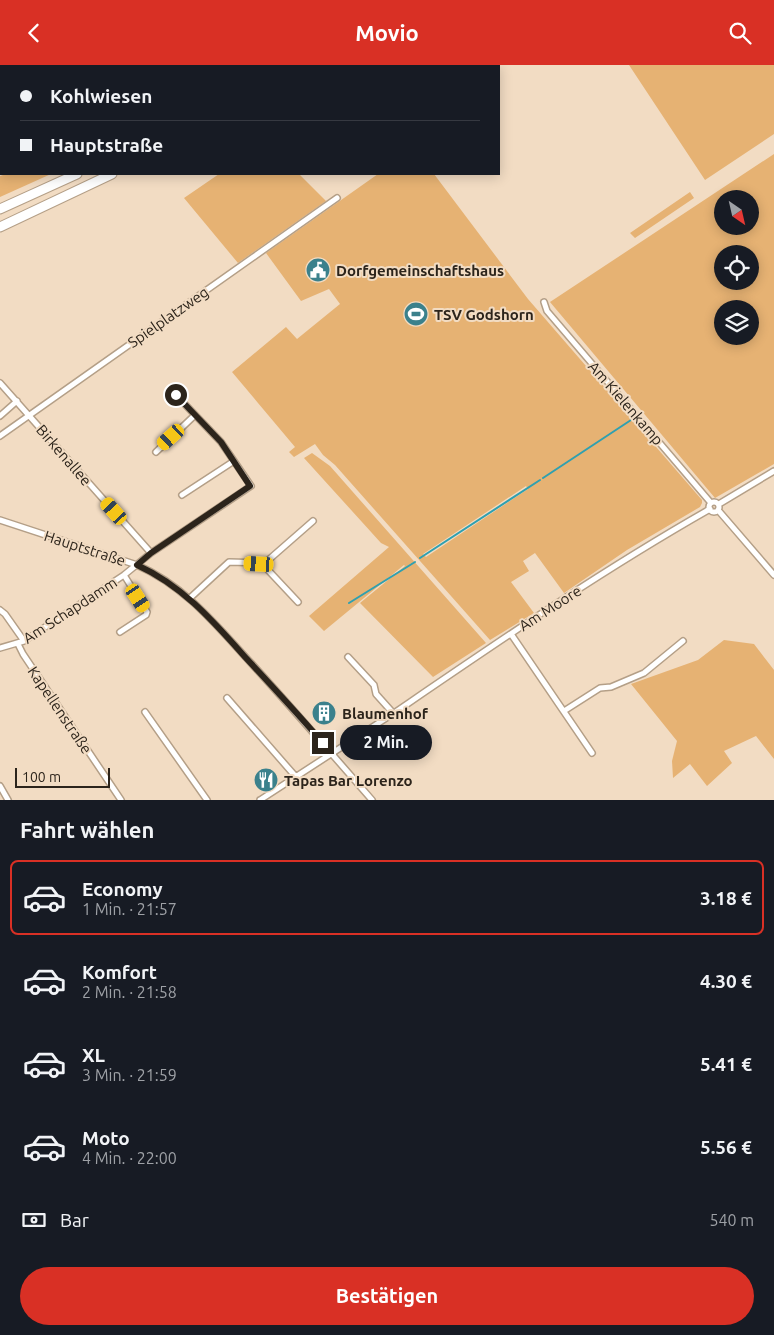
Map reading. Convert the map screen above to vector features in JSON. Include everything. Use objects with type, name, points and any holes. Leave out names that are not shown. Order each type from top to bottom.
[{"type":"highway","points":[[0,209],[75,175]]},
{"type":"highway","points":[[0,227],[110,175]]},
{"type":"street","name":"Spielplatzweg","points":[[0,436],[337,198]]},
{"type":"street","name":"Am Kielenkamp","points":[[544,301],[547,311],[711,505]]},
{"type":"street","name":"Birkenallee","points":[[0,383],[151,553]]},
{"type":"street","points":[[176,395],[221,442],[234,461],[182,495]]},
{"type":"street","points":[[0,416],[17,401]]},
{"type":"street","points":[[156,452],[195,415]]},
{"type":"street","name":"Am Schapdamm","points":[[0,648],[21,642],[124,575],[151,553],[250,486],[234,461]]},
{"type":"street","points":[[774,471],[718,507],[714,511],[711,505],[714,502],[718,507],[774,575]]},
{"type":"street","name":"Am Moore","points":[[260,800],[511,634],[711,505]]},
{"type":"street","name":"Hauptstraße","points":[[0,520],[137,565],[164,579],[190,598],[212,619],[372,800]]},
{"type":"street","points":[[190,598],[229,562],[265,563],[313,521]]},
{"type":"street","points":[[265,563],[268,569],[298,602]]},
{"type":"street","points":[[120,632],[147,613],[124,575]]},
{"type":"street","name":"Kapellenstraße","points":[[0,609],[6,614],[21,642],[23,654],[121,800]]},
{"type":"street","points":[[511,634],[592,753]]},
{"type":"street","points":[[564,711],[600,688],[612,687],[644,673],[683,641]]},
{"type":"street","points":[[348,657],[374,685],[376,694],[393,713]]},
{"type":"street","points":[[227,698],[296,777]]},
{"type":"street","points":[[145,712],[207,800]]},
{"type":"street","points":[[0,786],[8,800]]},
{"type":"shaded area","points":[[629,65],[774,65],[774,134],[705,180]]},
{"type":"shaded area","points":[[774,154],[774,464],[715,498],[550,302],[714,194],[714,235],[759,235],[759,190],[720,190]]},
{"type":"shaded area","points":[[3,175],[49,175],[0,197],[0,176]]},
{"type":"shaded area","points":[[218,175],[300,175],[326,201],[238,263],[184,198]]},
{"type":"shaded area","points":[[377,175],[435,175],[528,299],[702,500],[700,507],[627,550],[564,593],[535,553],[523,561],[529,571],[511,582],[534,613],[490,640],[315,444],[294,457],[289,452],[295,447],[232,372],[286,327],[297,339],[340,304],[329,289],[301,301],[266,253]],"holes":[[[526,486],[528,489],[426,557],[423,554]]]},
{"type":"shaded area","points":[[690,192],[694,198],[635,238],[630,233]]},
{"type":"shaded area","points":[[312,453],[330,466],[486,643],[433,677],[360,603],[404,565],[324,631],[309,616],[389,547],[381,543],[304,458]]},
{"type":"shaded area","points":[[724,640],[754,644],[774,670],[774,759],[756,736],[724,751],[732,763],[707,786],[690,764],[673,778],[672,761],[677,741],[631,684],[698,660]]},
{"type":"waterway","points":[[543,478],[631,420]]},
{"type":"waterway","points":[[420,558],[540,480]]},
{"type":"waterway","points":[[349,603],[415,562]]},
{"type":"place","name":"Dorfgemeinschaftshaus","points":[[318,270]]},
{"type":"place","name":"TSV Godshorn","points":[[416,314]]},
{"type":"place","name":"Blaumenhof","points":[[324,713]]},
{"type":"place","name":"Tapas Bar Lorenzo","points":[[266,780]]},
{"type":"route","points":[[176,395],[221,442],[250,486],[151,553],[137,565],[176,587],[212,619],[323,743]]}]
